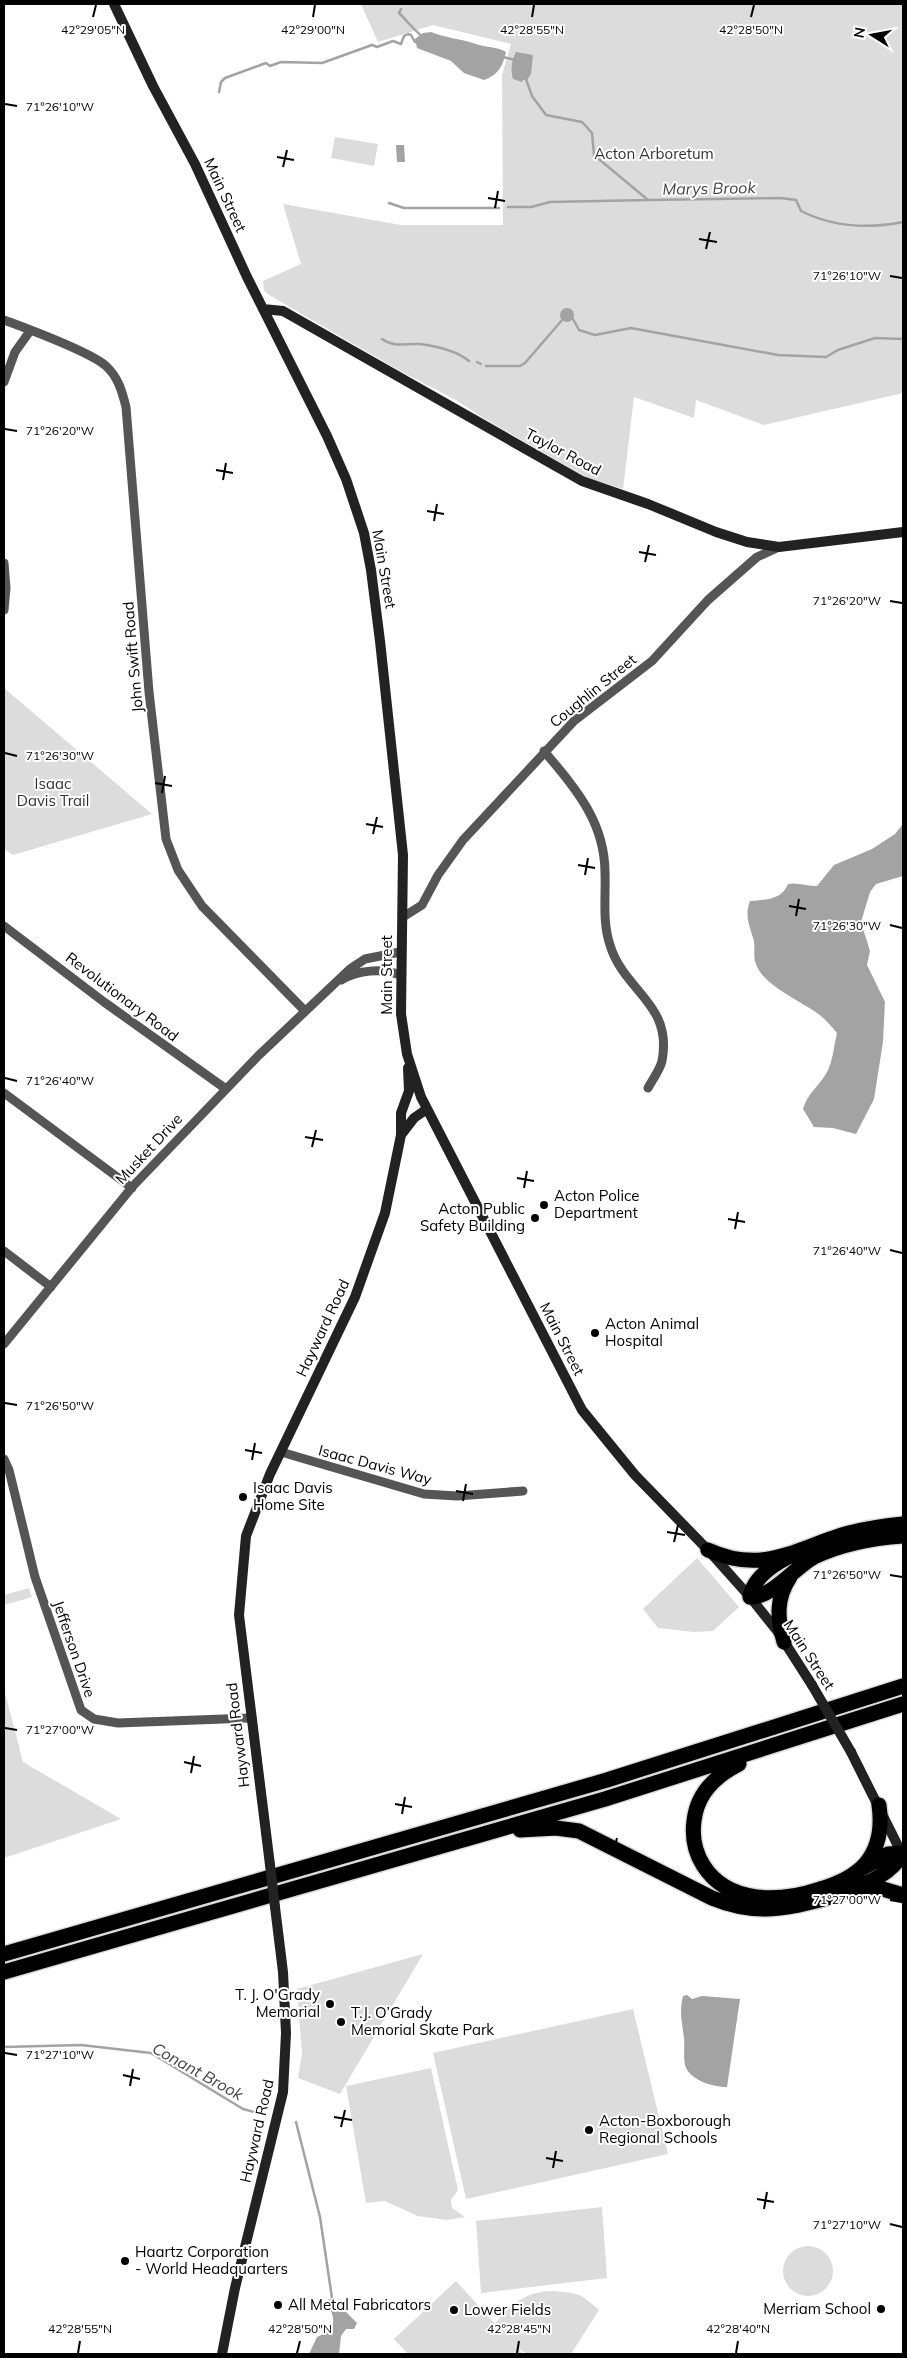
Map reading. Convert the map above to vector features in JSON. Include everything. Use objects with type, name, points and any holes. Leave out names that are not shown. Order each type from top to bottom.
[{"type":"highway","points":[[708,1550],[726,1557],[752,1562],[776,1557],[861,1530],[903,1524]]},
{"type":"highway","points":[[750,1597],[765,1594],[816,1556],[873,1539],[903,1536]]},
{"type":"highway","points":[[750,1597],[756,1583],[770,1570],[790,1556],[809,1547]]},
{"type":"highway","points":[[784,1642],[779,1621],[779,1602],[786,1584],[797,1569]]},
{"type":"highway","points":[[4,1954],[607,1780],[903,1686]]},
{"type":"highway","points":[[4,1972],[486,1833],[778,1745],[903,1704]]},
{"type":"highway","points":[[778,1745],[718,1776],[704,1792],[696,1808],[693,1828],[696,1850],[712,1876],[728,1889],[764,1898],[808,1892],[834,1884],[888,1854],[903,1854]]},
{"type":"highway","points":[[856,1872],[868,1860],[876,1844],[880,1826],[879,1805]]},
{"type":"highway","points":[[486,1833],[550,1828],[579,1831],[700,1892],[741,1906],[766,1909],[793,1907],[845,1891],[885,1873],[897,1863],[903,1854]]},
{"type":"highway","points":[[845,1891],[871,1887],[903,1896]]},
{"type":"street","name":"Main Street","points":[[114,4],[327,436],[346,478],[364,533],[371,570],[403,854],[403,916],[400,952],[401,1014],[408,1054],[421,1097],[582,1410],[635,1475],[708,1550],[750,1597],[784,1642],[812,1685],[850,1752],[903,1854]]},
{"type":"street","name":"Taylor Road","points":[[263,309],[283,311],[582,482],[648,504],[716,532],[747,542],[778,547],[903,532]]},
{"type":"street","name":"John Swift Road","points":[[4,320],[85,354],[105,365],[121,388],[126,407],[157,774],[166,839],[173,860],[202,906],[305,1011]]},
{"type":"street","points":[[4,382],[15,352],[30,331]]},
{"type":"street","name":"Coughlin Street","points":[[403,916],[422,905],[440,872],[463,840],[574,720],[652,662],[708,600],[757,557],[778,547]]},
{"type":"street","points":[[4,562],[6,588],[4,610]]},
{"type":"street","points":[[544,751],[584,800],[604,847],[604,912],[610,946],[627,978],[652,1006],[663,1029],[662,1062],[648,1088]]},
{"type":"street","name":"Revolutionary Road","points":[[4,926],[104,1002],[226,1089]]},
{"type":"street","name":"Musket Drive","points":[[4,1344],[132,1188],[226,1089],[350,969],[365,959],[400,952]]},
{"type":"street","name":"Musket Drive","points":[[330,987],[348,976],[370,971],[387,971],[400,975]]},
{"type":"street","name":"Hayward Road","points":[[222,2354],[235,2288],[283,2092],[286,2032],[283,1972],[250,1718],[239,1615],[242,1561],[246,1536],[256,1506],[355,1297],[385,1213],[401,1135],[401,1113],[409,1091],[408,1054]]},
{"type":"street","points":[[4,1093],[132,1188]]},
{"type":"street","points":[[405,1106],[415,1096],[421,1097]]},
{"type":"street","name":"Hayward Road","points":[[401,1135],[414,1118],[427,1109]]},
{"type":"street","points":[[4,1251],[21,1262],[50,1287]]},
{"type":"street","name":"Isaac Davis Way","points":[[281,1452],[424,1494],[457,1496],[523,1491]]},
{"type":"street","name":"Jefferson Drive","points":[[4,1459],[9,1470],[35,1577],[81,1710],[94,1719],[118,1723],[250,1718]]},
{"type":"green space","name":"Acton Arboretum","points":[[361,4],[903,4],[903,393],[764,425],[696,400],[694,418],[634,397],[623,489],[588,478],[485,419],[456,400],[400,371],[269,295],[264,291],[263,281],[301,264],[283,204],[401,225],[503,225],[502,75],[511,44],[433,25],[378,42]]},
{"type":"green space","points":[[335,137],[378,144],[374,166],[331,158]]},
{"type":"green space","name":"Isaac Davis Trail","points":[[4,688],[152,814],[13,855],[4,849]]},
{"type":"green space","points":[[697,1558],[739,1607],[713,1631],[694,1632],[658,1628],[643,1609]]},
{"type":"green space","points":[[29,1588],[32,1597],[4,1605],[4,1595]]},
{"type":"green space","points":[[4,1689],[23,1762],[121,1819],[4,1858]]},
{"type":"green space","name":"T.J. O’Grady Memorial Skate Park","points":[[423,1954],[340,2094],[298,2078],[302,2054],[297,1989]]},
{"type":"green space","points":[[633,2009],[668,2154],[466,2199],[433,2053]]},
{"type":"green space","points":[[431,2068],[458,2190],[451,2200],[452,2208],[465,2217],[447,2220],[418,2216],[385,2201],[366,2203],[346,2086]]},
{"type":"green space","points":[[602,2207],[607,2278],[481,2293],[476,2221]]},
{"type":"green space","points":[[803,2246],[813,2246],[826,2253],[833,2266],[833,2276],[826,2289],[813,2296],[803,2296],[794,2292],[787,2285],[783,2276],[783,2266],[787,2257],[794,2250]]},
{"type":"green space","points":[[456,2281],[495,2324],[514,2304],[535,2293],[554,2291],[571,2293],[586,2299],[599,2310],[571,2354],[527,2354],[518,2348],[523,2354],[408,2354],[394,2339]]},
{"type":"shaded area","points":[[431,32],[502,50],[506,52],[503,62],[496,73],[484,80],[464,73],[451,61],[417,48],[415,39],[423,33]]},
{"type":"shaded area","points":[[516,52],[533,55],[531,74],[527,80],[522,82],[513,79],[512,75],[513,58]]},
{"type":"shaded area","points":[[396,145],[404,145],[405,162],[397,162]]},
{"type":"shaded area","points":[[564,308],[570,308],[574,315],[570,322],[564,322],[560,318],[560,312]]},
{"type":"shaded area","points":[[903,824],[903,876],[876,884],[870,892],[861,922],[870,951],[867,965],[885,1002],[883,1042],[874,1099],[856,1134],[833,1128],[814,1127],[803,1109],[808,1098],[829,1068],[837,1033],[821,1016],[775,986],[760,972],[755,959],[754,941],[749,926],[748,907],[750,901],[777,896],[782,893],[788,884],[817,886],[834,865],[872,849],[895,834]]},
{"type":"shaded area","points":[[687,1995],[692,1999],[702,1996],[740,1999],[727,2087],[702,2082],[687,2070],[684,2058],[681,2012],[683,1996]]},
{"type":"shaded area","points":[[332,2298],[357,2323],[354,2329],[346,2329],[341,2336],[339,2354],[309,2354],[317,2337],[332,2326],[332,2313],[326,2301]]},
{"type":"waterway","points":[[401,9],[399,13],[423,37]]},
{"type":"waterway","name":"Marys Brook","points":[[219,92],[221,82],[225,78],[266,63],[270,66],[281,62],[322,63],[372,45],[377,47],[393,41],[401,44],[404,36],[408,34],[417,42]]},
{"type":"waterway","name":"Marys Brook","points":[[503,57],[515,60]]},
{"type":"waterway","name":"Marys Brook","points":[[526,79],[532,96],[546,115],[582,122],[592,133],[594,155],[648,200],[781,198],[796,200],[801,211],[838,223],[864,226],[903,222]]},
{"type":"waterway","points":[[508,207],[531,207],[550,202],[648,200]]},
{"type":"waterway","points":[[389,203],[404,208],[499,208]]},
{"type":"waterway","points":[[570,318],[573,319],[579,330],[595,335],[631,328],[778,355],[826,357],[838,350],[875,338],[903,339]]},
{"type":"waterway","points":[[486,366],[520,366],[525,363],[563,319]]},
{"type":"waterway","points":[[382,339],[396,344],[420,344],[439,348],[458,354],[469,361]]},
{"type":"waterway","points":[[477,362],[481,364]]},
{"type":"waterway","name":"Conant Brook","points":[[4,2047],[81,2045],[151,2053],[243,2109],[262,2114]]},
{"type":"waterway","name":"Conant Brook","points":[[296,2122],[320,2217],[332,2298]]},
{"type":"place","name":"Acton Police Department","points":[[544,1205]]},
{"type":"place","name":"Acton Public Safety Building","points":[[535,1218]]},
{"type":"place","name":"Acton Animal Hospital","points":[[595,1333]]},
{"type":"place","name":"Isaac Davis Home Site","points":[[243,1497]]},
{"type":"place","name":"T. J. O'Grady Memorial","points":[[330,2004]]},
{"type":"place","name":"T.J. O’Grady Memorial Skate Park","points":[[341,2022]]},
{"type":"place","name":"Acton-Boxborough Regional Schools","points":[[589,2130]]},
{"type":"place","name":"Haartz Corporation - World Headquarters","points":[[125,2261]]},
{"type":"place","name":"All Metal Fabricators","points":[[278,2305]]},
{"type":"place","name":"Merriam School","points":[[881,2309]]},
{"type":"place","name":"Lower Fields","points":[[454,2310]]}]
